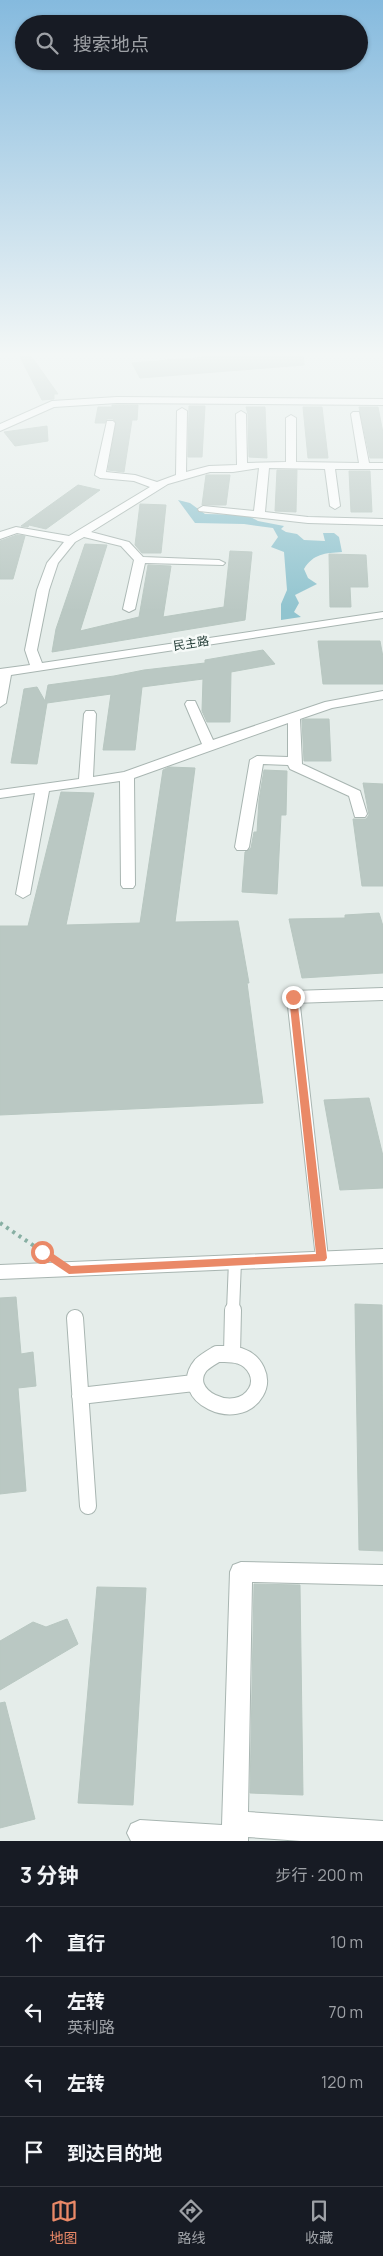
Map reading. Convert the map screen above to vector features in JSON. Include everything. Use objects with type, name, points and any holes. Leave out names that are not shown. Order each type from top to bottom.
[{"type":"street","points":[[107,439],[100,475],[135,478],[158,486]]},
{"type":"street","points":[[181,477],[182,439]]},
{"type":"street","points":[[241,439],[242,466]]},
{"type":"street","points":[[291,439],[291,465]]},
{"type":"street","points":[[360,439],[365,466]]},
{"type":"street","points":[[259,515],[264,465]]},
{"type":"street","points":[[37,667],[31,650],[43,590],[52,563],[71,540],[164,482],[210,469],[233,469],[242,466],[383,466]]},
{"type":"street","points":[[330,466],[335,506]]},
{"type":"street","points":[[203,509],[308,520],[383,522]]},
{"type":"street","points":[[0,536],[16,530],[71,540]]},
{"type":"street","points":[[83,533],[125,544],[140,560],[219,562]]},
{"type":"street","points":[[129,609],[140,560]]},
{"type":"street","name":"民主路","points":[[2,673],[383,615]]},
{"type":"street","points":[[0,702],[2,673]]},
{"type":"street","points":[[0,794],[128,776],[209,745],[329,705],[383,695]]},
{"type":"street","points":[[191,704],[209,745]]},
{"type":"street","points":[[86,782],[90,714]]},
{"type":"street","points":[[294,717],[295,766],[355,794],[360,814]]},
{"type":"street","points":[[242,847],[257,760],[295,761]]},
{"type":"street","points":[[128,776],[128,885]]},
{"type":"street","points":[[23,894],[43,788]]},
{"type":"street","points":[[0,1272],[383,1256]]},
{"type":"street","points":[[235,1834],[241,1572],[383,1575]]},
{"type":"street","points":[[140,1833],[383,1834]]},
{"type":"lane","points":[[322,1258],[293,997],[383,994]]},
{"type":"lane","points":[[232,1354],[235,1261]]},
{"type":"lane","points":[[75,1318],[88,1506]]},
{"type":"lane","points":[[217,1354],[232,1354],[245,1358],[255,1366],[260,1377],[259,1388],[252,1398],[240,1405],[226,1407],[212,1404],[200,1395],[194,1383],[196,1371],[204,1360],[217,1354]]},
{"type":"lane","points":[[80,1396],[194,1383]]},
{"type":"path","points":[[0,1223],[69,1270]]},
{"type":"water","points":[[178,500],[190,503],[205,514],[247,515],[258,521],[284,526],[281,529],[297,534],[304,540],[325,541],[323,533],[334,533],[339,537],[342,552],[320,555],[311,560],[304,569],[308,578],[317,584],[295,595],[299,603],[294,612],[301,617],[281,620],[281,604],[287,590],[284,552],[271,547],[278,537],[273,528],[244,524],[195,523]]},
{"type":"building","points":[[9,439],[48,439],[48,441],[15,446]]},
{"type":"building","points":[[113,439],[129,439],[124,472],[108,470]]},
{"type":"building","points":[[188,439],[203,439],[202,457],[188,457]]},
{"type":"building","points":[[249,439],[266,439],[267,458],[249,457]]},
{"type":"building","points":[[306,439],[326,439],[328,458],[308,458]]},
{"type":"building","points":[[366,439],[383,439],[383,458],[370,458]]},
{"type":"building","points":[[277,470],[297,470],[296,512],[275,511]]},
{"type":"building","points":[[349,471],[370,471],[372,512],[351,512]]},
{"type":"building","points":[[206,475],[230,475],[226,505],[202,505]]},
{"type":"building","points":[[78,485],[100,490],[46,529],[29,525],[28,527],[21,526]]},
{"type":"building","points":[[140,504],[166,505],[161,553],[142,553],[135,545]]},
{"type":"building","points":[[17,535],[25,536],[13,579],[0,579],[0,541]]},
{"type":"building","points":[[85,544],[107,545],[80,631],[139,617],[148,565],[171,566],[163,617],[224,607],[230,551],[252,552],[245,620],[52,652],[56,629]]},
{"type":"building","points":[[329,554],[366,555],[368,587],[350,587],[351,607],[330,607]]},
{"type":"building","points":[[318,641],[380,641],[383,657],[383,684],[323,684]]},
{"type":"building","points":[[263,650],[275,664],[231,672],[230,722],[207,722],[202,711],[203,679],[142,687],[135,750],[103,750],[111,694],[47,703],[37,764],[11,763],[24,689],[37,687],[45,701],[48,685],[144,670],[205,663],[205,660]]},
{"type":"building","points":[[329,719],[331,761],[304,761],[302,720]]},
{"type":"building","points":[[169,767],[195,768],[175,922],[238,921],[249,983],[247,983],[263,1103],[0,1115],[0,926],[28,926],[61,792],[94,793],[66,925],[140,923],[163,770]]},
{"type":"building","points":[[264,770],[287,771],[286,815],[281,815],[277,894],[242,892],[245,852],[251,848],[254,832],[257,832],[259,800]]},
{"type":"building","points":[[363,783],[383,784],[383,886],[362,886],[353,819],[366,819],[369,815]]},
{"type":"building","points":[[379,913],[383,926],[383,973],[302,978],[289,919],[345,918],[345,915]]},
{"type":"building","points":[[369,1098],[383,1156],[383,1188],[340,1190],[324,1100]]},
{"type":"building","points":[[16,1297],[21,1354],[33,1352],[36,1386],[18,1388],[26,1491],[0,1494],[0,1298]]},
{"type":"building","points":[[355,1304],[382,1305],[383,1551],[359,1550]]},
{"type":"building","points":[[254,1584],[300,1585],[303,1795],[250,1793]]},
{"type":"building","points":[[97,1587],[146,1588],[133,1805],[78,1803]]},
{"type":"building","points":[[67,1619],[78,1644],[0,1690],[0,1641],[33,1622],[46,1627]]},
{"type":"building","points":[[5,1702],[35,1819],[0,1828],[0,1703]]},
{"type":"route","points":[[42,1252],[69,1270],[322,1258],[293,997]]}]
